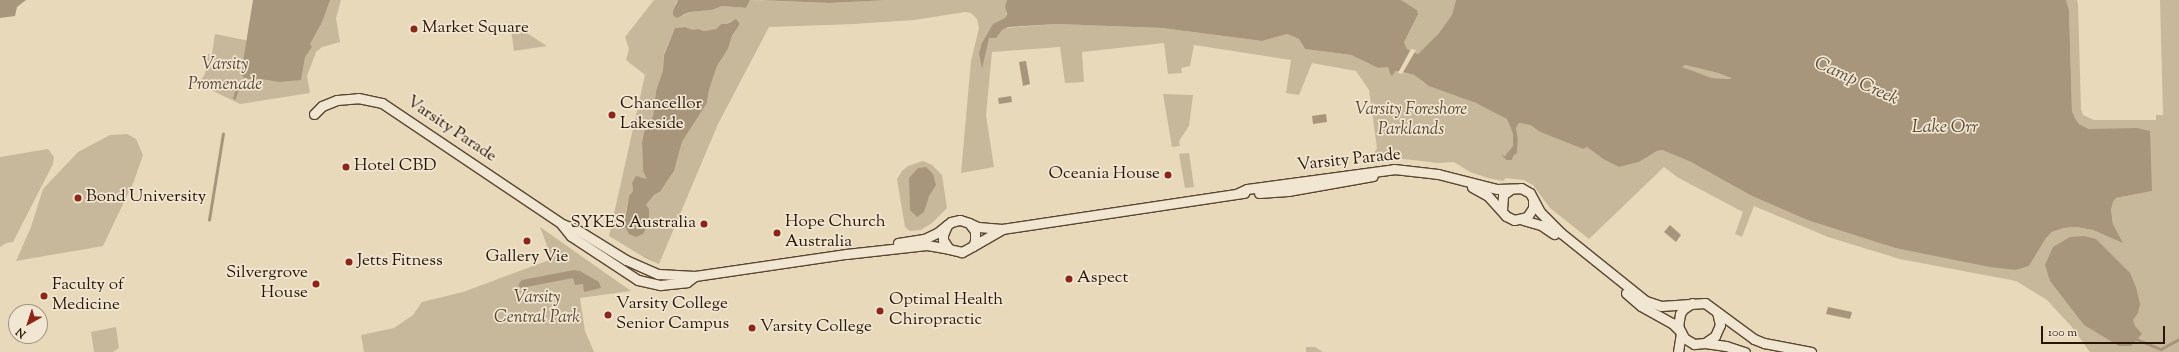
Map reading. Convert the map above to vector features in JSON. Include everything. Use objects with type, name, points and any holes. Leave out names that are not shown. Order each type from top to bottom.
[{"type":"street","name":"Varsity Parade","points":[[314,114],[322,106],[337,100],[358,98],[382,104],[562,224],[576,229],[615,254],[650,272],[695,276],[846,254],[927,246],[949,249]]},
{"type":"street","name":"Varsity Parade","points":[[1238,193],[1247,189],[1394,169],[1438,174],[1491,188],[1521,188],[1526,190],[1543,216],[1561,233],[1646,301],[1661,306],[1705,303],[1754,338],[1764,343],[1812,352]]},
{"type":"street","name":"Varsity Parade","points":[[969,223],[978,227],[1002,229],[1238,193],[1288,191],[1381,175],[1416,175],[1464,184],[1488,196],[1510,219],[1522,220],[1546,227],[1614,282],[1634,301],[1664,317],[1689,341],[1702,344],[1726,346],[1745,352]]},
{"type":"street","points":[[1502,210],[1503,195],[1510,189]]},
{"type":"street","points":[[1522,220],[1531,213],[1533,208],[1532,198]]},
{"type":"street","points":[[955,220],[969,223],[975,231],[975,241],[973,246],[962,252],[949,249],[943,235],[947,225],[955,220]]},
{"type":"street","name":"Varsity Parade","points":[[846,254],[886,244],[924,239],[937,233],[947,225]]},
{"type":"street","name":"Varsity Parade","points":[[973,246],[1002,229]]},
{"type":"street","points":[[1678,352],[1680,332],[1678,320],[1683,309],[1693,303]]},
{"type":"street","points":[[1694,352],[1702,344],[1711,340],[1718,331],[1720,325],[1717,312]]},
{"type":"green space","name":"Varsity Promenade","points":[[326,0],[341,0],[336,18],[340,42],[322,47],[316,52],[307,76],[310,93],[240,104],[205,87],[200,81],[205,74],[208,54],[212,54],[215,34],[250,41]]},
{"type":"green space","points":[[654,0],[678,0],[675,4],[683,16],[689,12],[712,10],[722,6],[746,8],[750,0],[829,3],[890,0],[1007,0],[1005,28],[1057,24],[1162,28],[1262,41],[1287,34],[1299,39],[1305,49],[1351,55],[1378,68],[1388,66],[1391,76],[1395,71],[1414,75],[1423,82],[1486,107],[1507,119],[1513,134],[1513,146],[1509,153],[1505,156],[1502,155],[1506,160],[1517,153],[1518,139],[1516,128],[1519,123],[1530,125],[1540,132],[1583,149],[1587,147],[1603,159],[1619,167],[1639,162],[1657,151],[1662,150],[1691,162],[1750,195],[1807,220],[1895,248],[2016,270],[2029,266],[2046,238],[2052,232],[2064,228],[2076,227],[2093,230],[2122,242],[2113,224],[2111,210],[2113,202],[2116,198],[2152,191],[2099,129],[2089,129],[2079,124],[2075,118],[2072,111],[2069,10],[2066,0],[2077,0],[2078,4],[2081,109],[2083,115],[2094,120],[2156,120],[2156,115],[2163,115],[2160,0],[2179,0],[2179,352],[2090,352],[2071,326],[2047,300],[2016,281],[1900,259],[1828,237],[1754,206],[1742,237],[1735,234],[1743,212],[1677,177],[1664,167],[1589,239],[1550,208],[1533,185],[1524,180],[1506,178],[1503,181],[1488,178],[1470,172],[1454,162],[1438,163],[1385,157],[1380,159],[1372,157],[1377,148],[1369,90],[1356,71],[1312,63],[1299,95],[1286,93],[1291,60],[1194,45],[1190,66],[1181,68],[1182,73],[1168,74],[1164,43],[1082,52],[1084,82],[1065,83],[1060,47],[992,52],[986,115],[994,167],[961,173],[971,61],[979,28],[977,19],[971,13],[965,12],[914,20],[769,27],[718,124],[659,264],[647,259],[609,236],[645,75],[626,60],[629,49],[625,37]],"holes":[[[731,21],[740,24],[732,36],[728,49],[717,66],[709,90],[707,103],[682,142],[674,171],[660,192],[654,195],[646,205],[625,215],[629,196],[633,191],[632,183],[647,179],[648,177],[643,171],[642,143],[644,132],[653,116],[656,91],[663,70],[664,54],[675,28],[685,27],[693,30],[704,31],[716,29],[721,24],[727,24]]]},
{"type":"green space","name":"Varsity Foreshore Parklands","points":[[1401,0],[1456,0],[1453,15],[1439,33],[1418,54],[1407,49],[1404,42],[1417,10]]},
{"type":"green space","points":[[510,22],[547,46],[514,51]]},
{"type":"green space","points":[[1685,65],[1718,73],[1731,78],[1712,78],[1681,67]]},
{"type":"green space","points":[[1163,94],[1193,95],[1189,126],[1179,141],[1180,146],[1172,147]]},
{"type":"green space","points":[[127,134],[136,139],[143,155],[134,181],[103,246],[16,261],[31,227],[43,189],[78,152],[110,135]]},
{"type":"green space","points":[[48,149],[54,157],[53,164],[13,242],[6,243],[0,247],[0,157]]},
{"type":"green space","points":[[1189,153],[1194,187],[1185,188],[1179,154]]},
{"type":"green space","points":[[923,161],[932,165],[942,175],[947,208],[932,223],[921,230],[910,231],[905,227],[897,179],[902,171],[908,166]]},
{"type":"green space","name":"Varsity Central Park","points":[[540,227],[631,291],[580,298],[585,331],[594,352],[364,352],[361,335],[394,328],[413,315],[422,302],[463,292],[552,259]]},
{"type":"green space","points":[[116,327],[119,348],[113,352],[94,352],[91,332]]},
{"type":"green space","points":[[1306,347],[1315,347],[1323,352],[1306,352]]},
{"type":"water","points":[[0,0],[26,0],[17,7],[15,16],[0,18]]},
{"type":"water","points":[[253,0],[330,0],[322,22],[310,44],[312,47],[305,57],[301,80],[280,82],[244,78],[241,74]]},
{"type":"water","points":[[678,0],[750,0],[746,8],[722,6],[712,10],[689,12],[677,18],[673,15],[673,11]]},
{"type":"water","points":[[757,0],[890,0],[829,3]]},
{"type":"water","name":"Lake Orr","points":[[1007,0],[1401,0],[1417,10],[1418,14],[1404,42],[1407,49],[1418,54],[1439,33],[1452,15],[1456,0],[2066,0],[2069,10],[2072,111],[2075,118],[2079,124],[2089,129],[2137,128],[2150,131],[2152,191],[2116,198],[2113,202],[2111,210],[2113,224],[2123,243],[2093,230],[2076,227],[2064,228],[2052,232],[2046,238],[2029,266],[2016,270],[1990,267],[1895,248],[1807,220],[1750,195],[1691,162],[1662,150],[1657,151],[1639,162],[1619,167],[1603,159],[1587,147],[1583,149],[1540,132],[1530,125],[1519,123],[1516,128],[1518,139],[1517,153],[1513,156],[1512,160],[1506,160],[1501,154],[1505,156],[1513,146],[1513,134],[1507,119],[1476,103],[1429,86],[1414,75],[1395,71],[1391,76],[1388,67],[1378,68],[1351,55],[1305,49],[1299,39],[1287,34],[1262,41],[1162,28],[1057,24],[1008,27],[1002,30],[996,38],[989,38],[982,69],[979,53],[982,43],[993,24],[1005,18],[1007,14],[1005,7]],"holes":[[[1685,65],[1718,73],[1731,78],[1712,78],[1682,67]]]},
{"type":"water","points":[[736,19],[740,24],[732,36],[728,49],[717,66],[709,90],[707,103],[682,142],[674,171],[660,192],[654,195],[646,205],[649,209],[649,222],[643,234],[636,237],[629,234],[624,225],[629,196],[633,191],[632,183],[636,176],[647,179],[643,171],[642,143],[644,132],[653,116],[656,91],[663,70],[664,55],[675,28],[685,27],[693,30],[698,29],[704,31],[716,29],[721,24],[727,24]]},
{"type":"water","points":[[1026,61],[1030,84],[1023,86],[1019,62]]},
{"type":"water","points":[[1011,96],[1012,102],[999,104],[998,98]]},
{"type":"water","points":[[1326,114],[1327,122],[1313,124],[1312,116]]},
{"type":"water","points":[[926,167],[933,174],[936,185],[929,196],[924,212],[917,217],[910,210],[909,178],[918,168]]},
{"type":"water","points":[[1670,225],[1681,235],[1676,242],[1664,232]]},
{"type":"water","points":[[2084,236],[2096,239],[2130,273],[2136,287],[2140,304],[2138,313],[2133,320],[2135,326],[2142,334],[2131,346],[2119,346],[2084,325],[2050,281],[2045,265],[2053,247],[2070,237]]},
{"type":"water","points":[[574,270],[580,271],[599,282],[601,288],[584,292],[583,284],[575,285],[573,278],[521,288],[518,285],[522,280]]},
{"type":"water","points":[[1828,307],[1852,312],[1850,319],[1826,314]]},
{"type":"pier","points":[[1411,49],[1416,50],[1402,74],[1398,73]]},
{"type":"waterway","points":[[234,98],[236,92]]},
{"type":"waterway","points":[[209,220],[223,134]]},
{"type":"waterway","name":"Camp Creek","points":[[2136,339],[2161,349],[2179,339]]},
{"type":"place","name":"Market Square","points":[[414,29]]},
{"type":"place","name":"Chancellor Lakeside","points":[[612,115]]},
{"type":"place","name":"Hotel CBD","points":[[346,167]]},
{"type":"place","name":"Oceania House","points":[[1168,175]]},
{"type":"place","name":"Bond University","points":[[78,198]]},
{"type":"place","name":"SYKES Australia","points":[[704,224]]},
{"type":"place","name":"Hope Church Australia","points":[[777,233]]},
{"type":"place","name":"Gallery Vie","points":[[527,241]]},
{"type":"place","name":"Jetts Fitness","points":[[349,262]]},
{"type":"place","name":"Aspect","points":[[1069,279]]},
{"type":"place","name":"Silvergrove House","points":[[316,284]]},
{"type":"place","name":"Faculty of Medicine","points":[[44,296]]},
{"type":"place","name":"Optimal Health Chiropractic","points":[[880,311]]},
{"type":"place","name":"Varsity College Senior Campus","points":[[608,315]]},
{"type":"place","name":"Varsity College","points":[[752,328]]}]
